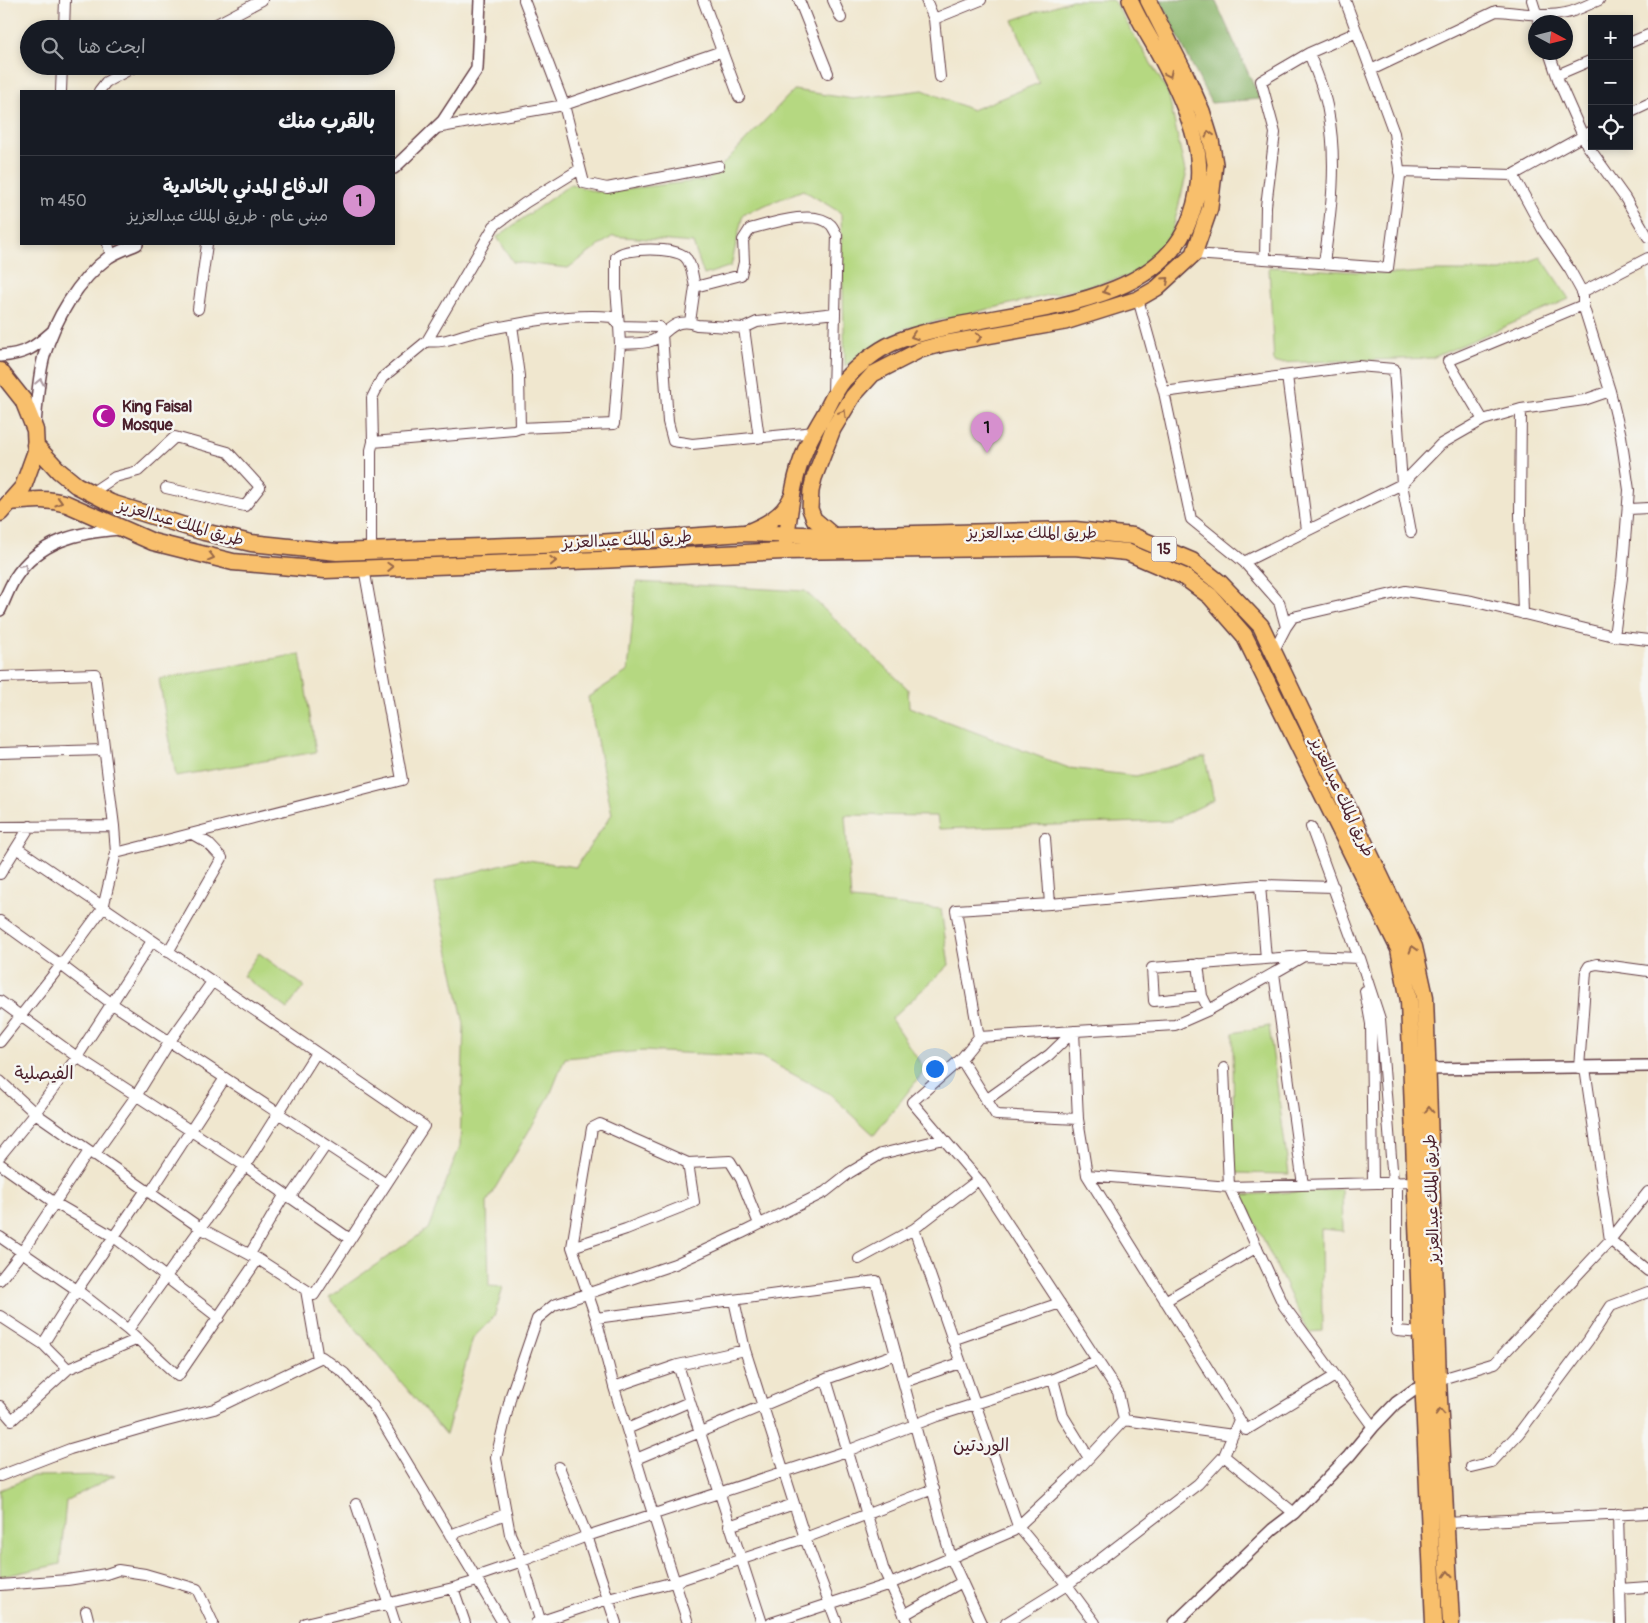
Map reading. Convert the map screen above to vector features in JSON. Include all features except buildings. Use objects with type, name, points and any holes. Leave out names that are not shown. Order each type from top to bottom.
[{"type":"highway","points":[[0,371],[23,400],[35,438],[36,451],[23,487],[5,507]]},
{"type":"highway","name":"طريق الملك عبدالعزيز","points":[[35,438],[59,471],[76,485],[111,503],[156,519],[251,543],[337,552],[597,543],[744,533],[793,543],[1074,546],[1128,552],[1183,576],[1210,596],[1244,636],[1399,949],[1409,1002],[1421,1333],[1430,1383],[1445,1523],[1451,1623]]},
{"type":"highway","name":"طريق الملك عبدالعزيز","points":[[5,507],[39,499],[53,500],[67,504],[153,542],[233,562],[325,570],[599,560],[793,543],[834,536],[1075,530],[1133,536],[1192,561],[1220,583],[1261,626],[1414,947],[1425,997],[1434,1623]]},
{"type":"main road","points":[[793,543],[810,497],[814,478],[833,430],[853,396],[873,374],[920,350],[942,344],[1065,322],[1138,299],[1157,288],[1194,254],[1210,208],[1215,164],[1211,140],[1202,111],[1163,45],[1142,25],[1130,0]]},
{"type":"main road","points":[[793,543],[795,490],[804,451],[844,380],[878,352],[893,344],[927,332],[1078,301],[1125,285],[1160,264],[1170,253],[1188,226],[1198,195],[1199,168],[1195,140],[1148,0]]},
{"type":"main road","points":[[744,533],[768,523],[778,516],[789,503],[795,490]]},
{"type":"main road","points":[[810,497],[810,509],[814,519],[834,536]]},
{"type":"street","points":[[65,20],[66,0]]},
{"type":"street","points":[[224,20],[262,0]]},
{"type":"street","points":[[395,167],[444,121],[477,69],[480,0]]},
{"type":"street","points":[[524,0],[564,105],[584,183],[607,188],[719,166]]},
{"type":"street","points":[[704,0],[738,96]]},
{"type":"street","points":[[799,0],[828,74]]},
{"type":"street","points":[[833,0],[841,18]]},
{"type":"street","points":[[926,0],[934,19],[940,77]]},
{"type":"street","points":[[934,19],[981,0]]},
{"type":"street","points":[[1194,254],[1388,268],[1399,172],[1394,133],[1345,0]]},
{"type":"street","points":[[1532,0],[1537,15]]},
{"type":"street","points":[[1557,15],[1599,0]]},
{"type":"street","points":[[1371,70],[1496,11],[1513,11],[1528,16]]},
{"type":"street","points":[[1266,259],[1266,206],[1275,133],[1261,81],[1310,53],[1357,32]]},
{"type":"street","points":[[1633,41],[1648,34]]},
{"type":"street","points":[[436,128],[564,105],[722,51]]},
{"type":"street","points":[[1310,53],[1328,110],[1333,156],[1332,196],[1324,263]]},
{"type":"street","points":[[1552,60],[1557,75],[1587,133],[1587,145],[1625,198],[1648,237]]},
{"type":"street","points":[[1557,75],[1588,62]]},
{"type":"street","points":[[61,90],[62,75]]},
{"type":"street","points":[[100,90],[106,82],[119,75]]},
{"type":"street","points":[[1633,111],[1648,104]]},
{"type":"street","points":[[1399,172],[1513,175],[1587,133]]},
{"type":"street","points":[[371,550],[372,398],[382,378],[427,341],[494,226],[525,202],[580,169]]},
{"type":"street","points":[[1513,175],[1544,232],[1570,270],[1582,292],[1583,305],[1610,391],[1621,436],[1629,490],[1629,509],[1614,636]]},
{"type":"street","points":[[695,287],[741,275],[744,262],[743,240],[750,229],[786,220],[816,217],[830,223],[837,235],[833,397]]},
{"type":"street","points":[[108,245],[111,256]]},
{"type":"street","points":[[35,438],[37,394],[44,356],[55,329],[68,304],[90,273],[111,256],[135,245]]},
{"type":"street","points":[[198,309],[207,245]]},
{"type":"street","points":[[373,442],[520,428],[614,424],[620,344],[615,270],[616,257],[620,252],[635,250],[674,251],[685,257],[695,287],[690,322]]},
{"type":"street","points":[[1582,292],[1648,258]]},
{"type":"street","points":[[1138,299],[1164,392],[1191,519],[1244,562],[1279,602],[1286,626]]},
{"type":"street","points":[[1483,420],[1448,361],[1583,305]]},
{"type":"street","points":[[620,344],[650,342],[674,324],[690,322],[697,325],[744,328],[757,322],[835,312]]},
{"type":"street","points":[[427,341],[436,343],[473,332],[588,315],[612,317],[619,326]]},
{"type":"street","points":[[512,325],[519,376],[520,428]]},
{"type":"street","points":[[619,326],[659,327],[662,334],[668,422],[673,441],[692,444],[815,432]]},
{"type":"street","points":[[744,328],[760,438]]},
{"type":"street","points":[[0,356],[21,353],[36,346],[55,329]]},
{"type":"street","points":[[1164,392],[1358,366],[1394,368],[1402,484],[1411,532]]},
{"type":"street","points":[[1287,376],[1307,530]]},
{"type":"street","points":[[1244,562],[1402,484],[1441,444],[1483,420],[1521,409],[1584,400],[1610,391]]},
{"type":"street","points":[[1521,409],[1520,515],[1523,614]]},
{"type":"street","points":[[91,493],[115,477],[138,471],[175,437],[228,452],[260,487],[245,506],[166,488]]},
{"type":"street","points":[[1629,509],[1648,508]]},
{"type":"street","points":[[0,610],[15,579],[28,561],[44,548],[59,540],[82,533],[122,529]]},
{"type":"street","points":[[116,853],[402,780],[364,568]]},
{"type":"street","points":[[1274,652],[1286,626],[1294,618],[1405,590],[1472,601],[1542,620],[1614,636],[1648,640]]},
{"type":"street","points":[[0,677],[95,674],[116,853],[103,908],[0,1042]]},
{"type":"street","points":[[0,753],[104,750]]},
{"type":"street","points":[[0,874],[30,826]]},
{"type":"street","points":[[0,827],[114,826]]},
{"type":"street","points":[[1311,827],[1360,958],[1380,1019],[1395,1182],[1397,1331],[1421,1333]]},
{"type":"street","points":[[168,952],[222,858],[208,843],[192,834]]},
{"type":"street","points":[[1045,838],[1050,904]]},
{"type":"street","points":[[0,1081],[36,1113],[148,1192],[202,1228],[254,1256],[314,1295],[424,1126],[17,848]]},
{"type":"street","points":[[1124,1420],[1118,1392],[1060,1302],[978,1180],[912,1102],[961,1060],[979,1037],[956,910],[1050,904],[1260,885],[1334,887]]},
{"type":"street","points":[[1260,885],[1266,959]]},
{"type":"street","points":[[0,921],[110,1003],[386,1184]]},
{"type":"street","points":[[0,1156],[36,1113],[77,1057],[110,1003],[152,942]]},
{"type":"street","points":[[1202,996],[1154,1001],[1152,968],[1304,956],[1360,958]]},
{"type":"street","points":[[979,1037],[1175,1024],[1209,1010],[1304,956]]},
{"type":"street","points":[[1360,958],[1371,1024],[1372,1183]]},
{"type":"street","points":[[1198,964],[1202,996],[1209,1010]]},
{"type":"street","points":[[1648,971],[1597,964],[1589,966],[1586,971],[1582,1068],[1610,1240],[1648,1271]]},
{"type":"street","points":[[1274,973],[1303,1185]]},
{"type":"street","points":[[0,1280],[22,1252],[55,1202],[136,1096],[170,1041],[212,982]]},
{"type":"street","points":[[0,1001],[77,1057],[245,1166],[350,1239]]},
{"type":"street","points":[[986,1100],[1049,1055],[1074,1031]]},
{"type":"street","points":[[1074,1031],[1078,1120],[1088,1175],[1246,1430],[1335,1376]]},
{"type":"street","points":[[128,1330],[245,1166],[316,1053]]},
{"type":"street","points":[[961,1060],[996,1115],[1078,1120]]},
{"type":"street","points":[[1427,1069],[1648,1066]]},
{"type":"street","points":[[1224,1068],[1229,1187],[1284,1306],[1373,1427]]},
{"type":"street","points":[[43,1344],[114,1237],[191,1132],[225,1078]]},
{"type":"street","points":[[688,1623],[614,1387],[596,1318],[572,1246],[592,1128],[600,1124],[688,1162],[730,1161],[740,1179],[759,1224]]},
{"type":"street","points":[[933,1489],[805,1538],[740,1560],[674,1582],[608,1599],[539,1622],[522,1561],[510,1534],[496,1458],[511,1395],[537,1319],[554,1305],[675,1264],[826,1192],[849,1173],[881,1154],[943,1139]]},
{"type":"street","points":[[0,1237],[78,1290],[138,1338],[178,1376],[219,1318],[288,1196],[326,1145]]},
{"type":"street","points":[[572,1246],[626,1229],[694,1202],[688,1162]]},
{"type":"street","points":[[0,1164],[55,1202],[114,1237],[219,1318]]},
{"type":"street","points":[[1088,1175],[1229,1187],[1415,1182]]},
{"type":"street","points":[[859,1259],[914,1228],[978,1180]]},
{"type":"street","points":[[1175,1623],[1273,1529],[1294,1512],[1349,1456],[1396,1403],[1414,1390],[1430,1383],[1496,1363],[1610,1240],[1648,1192]]},
{"type":"street","points":[[914,1228],[1018,1526],[1067,1585],[1095,1623]]},
{"type":"street","points":[[1165,1301],[1257,1247]]},
{"type":"street","points":[[596,1318],[876,1281],[951,1558],[981,1623]]},
{"type":"street","points":[[306,1290],[318,1359]]},
{"type":"street","points":[[1470,1468],[1492,1462],[1519,1434],[1588,1341],[1611,1306],[1648,1292]]},
{"type":"street","points":[[734,1300],[745,1350],[794,1504],[837,1623]]},
{"type":"street","points":[[952,1340],[1060,1302]]},
{"type":"street","points":[[0,1316],[43,1344],[68,1369]]},
{"type":"street","points":[[0,1406],[12,1420],[68,1369],[138,1338]]},
{"type":"street","points":[[614,1387],[678,1365],[745,1350]]},
{"type":"street","points":[[636,1459],[826,1380],[896,1354]]},
{"type":"street","points":[[0,1476],[70,1450],[214,1409],[322,1357],[344,1373],[373,1406],[502,1623]]},
{"type":"street","points":[[305,1623],[328,1620],[453,1588],[587,1536],[847,1451],[974,1403],[1053,1379],[1098,1360]]},
{"type":"street","points":[[904,1382],[960,1363]]},
{"type":"street","points":[[678,1365],[718,1493],[762,1623]]},
{"type":"street","points":[[1053,1379],[1063,1416],[1089,1458]]},
{"type":"street","points":[[826,1380],[883,1568],[906,1619],[962,1582]]},
{"type":"street","points":[[627,1429],[689,1402]]},
{"type":"street","points":[[1124,1420],[1233,1435]]},
{"type":"street","points":[[771,1623],[890,1584],[1013,1531],[1072,1476],[1124,1420]]},
{"type":"street","points":[[1006,1623],[1067,1585],[1198,1484],[1224,1456],[1239,1420]]},
{"type":"street","points":[[1224,1456],[1294,1512]]},
{"type":"street","points":[[559,1467],[587,1536],[616,1623]]},
{"type":"street","points":[[356,1504],[395,1623]]},
{"type":"street","points":[[729,1526],[794,1504]]},
{"type":"street","points":[[1445,1523],[1648,1513]]},
{"type":"street","points":[[450,1535],[506,1514]]},
{"type":"street","points":[[1618,1514],[1621,1623]]},
{"type":"street","points":[[0,1585],[66,1580],[106,1574],[118,1570],[145,1574],[196,1590],[213,1623]]},
{"type":"street","points":[[1620,1589],[1648,1587]]},
{"type":"street","points":[[453,1588],[465,1623]]},
{"type":"street","points":[[86,1611],[89,1623]]},
{"type":"green space","points":[[1072,0],[1113,0],[1168,92],[1186,176],[1169,244],[1131,276],[903,329],[845,366],[841,213],[803,190],[743,214],[731,266],[704,275],[693,243],[613,236],[568,268],[513,262],[497,237],[571,184],[596,192],[708,180],[794,90],[853,99],[923,90],[972,110],[1039,83],[1013,20]]},
{"type":"green space","points":[[1160,0],[1215,0],[1260,99],[1211,103]]},
{"type":"green space","points":[[1541,257],[1569,299],[1432,358],[1274,363],[1269,267],[1396,274],[1434,271],[1502,271]]},
{"type":"green space","points":[[636,582],[805,591],[908,689],[909,707],[1069,768],[1136,776],[1205,757],[1214,800],[1171,821],[939,829],[937,816],[845,815],[851,900],[941,909],[949,965],[891,1019],[925,1070],[874,1135],[830,1094],[761,1057],[643,1051],[565,1058],[550,1095],[487,1202],[489,1286],[503,1287],[494,1317],[473,1338],[446,1435],[329,1297],[428,1229],[460,1146],[464,1024],[434,883],[521,859],[576,867],[612,814],[588,697],[628,671]]},
{"type":"green space","points":[[300,654],[316,752],[176,776],[159,679]]},
{"type":"green space","points":[[259,953],[304,986],[287,1009],[243,976]]},
{"type":"green space","points":[[1269,1026],[1289,1174],[1234,1173],[1233,1033]]},
{"type":"green space","points":[[1342,1189],[1343,1231],[1321,1229],[1322,1331],[1308,1332],[1242,1195]]},
{"type":"green space","points":[[115,1475],[66,1501],[60,1564],[0,1577],[0,1490],[33,1476]]},
{"type":"place","name":"King Faisal Mosque","points":[[104,416]]},
{"type":"place","name":"الدفاع المدني بالخالدية","points":[[987,453]]},
{"type":"district","name":"الفيصلية","points":[[44,1073]]},
{"type":"district","name":"الوردتين","points":[[981,1445]]}]
